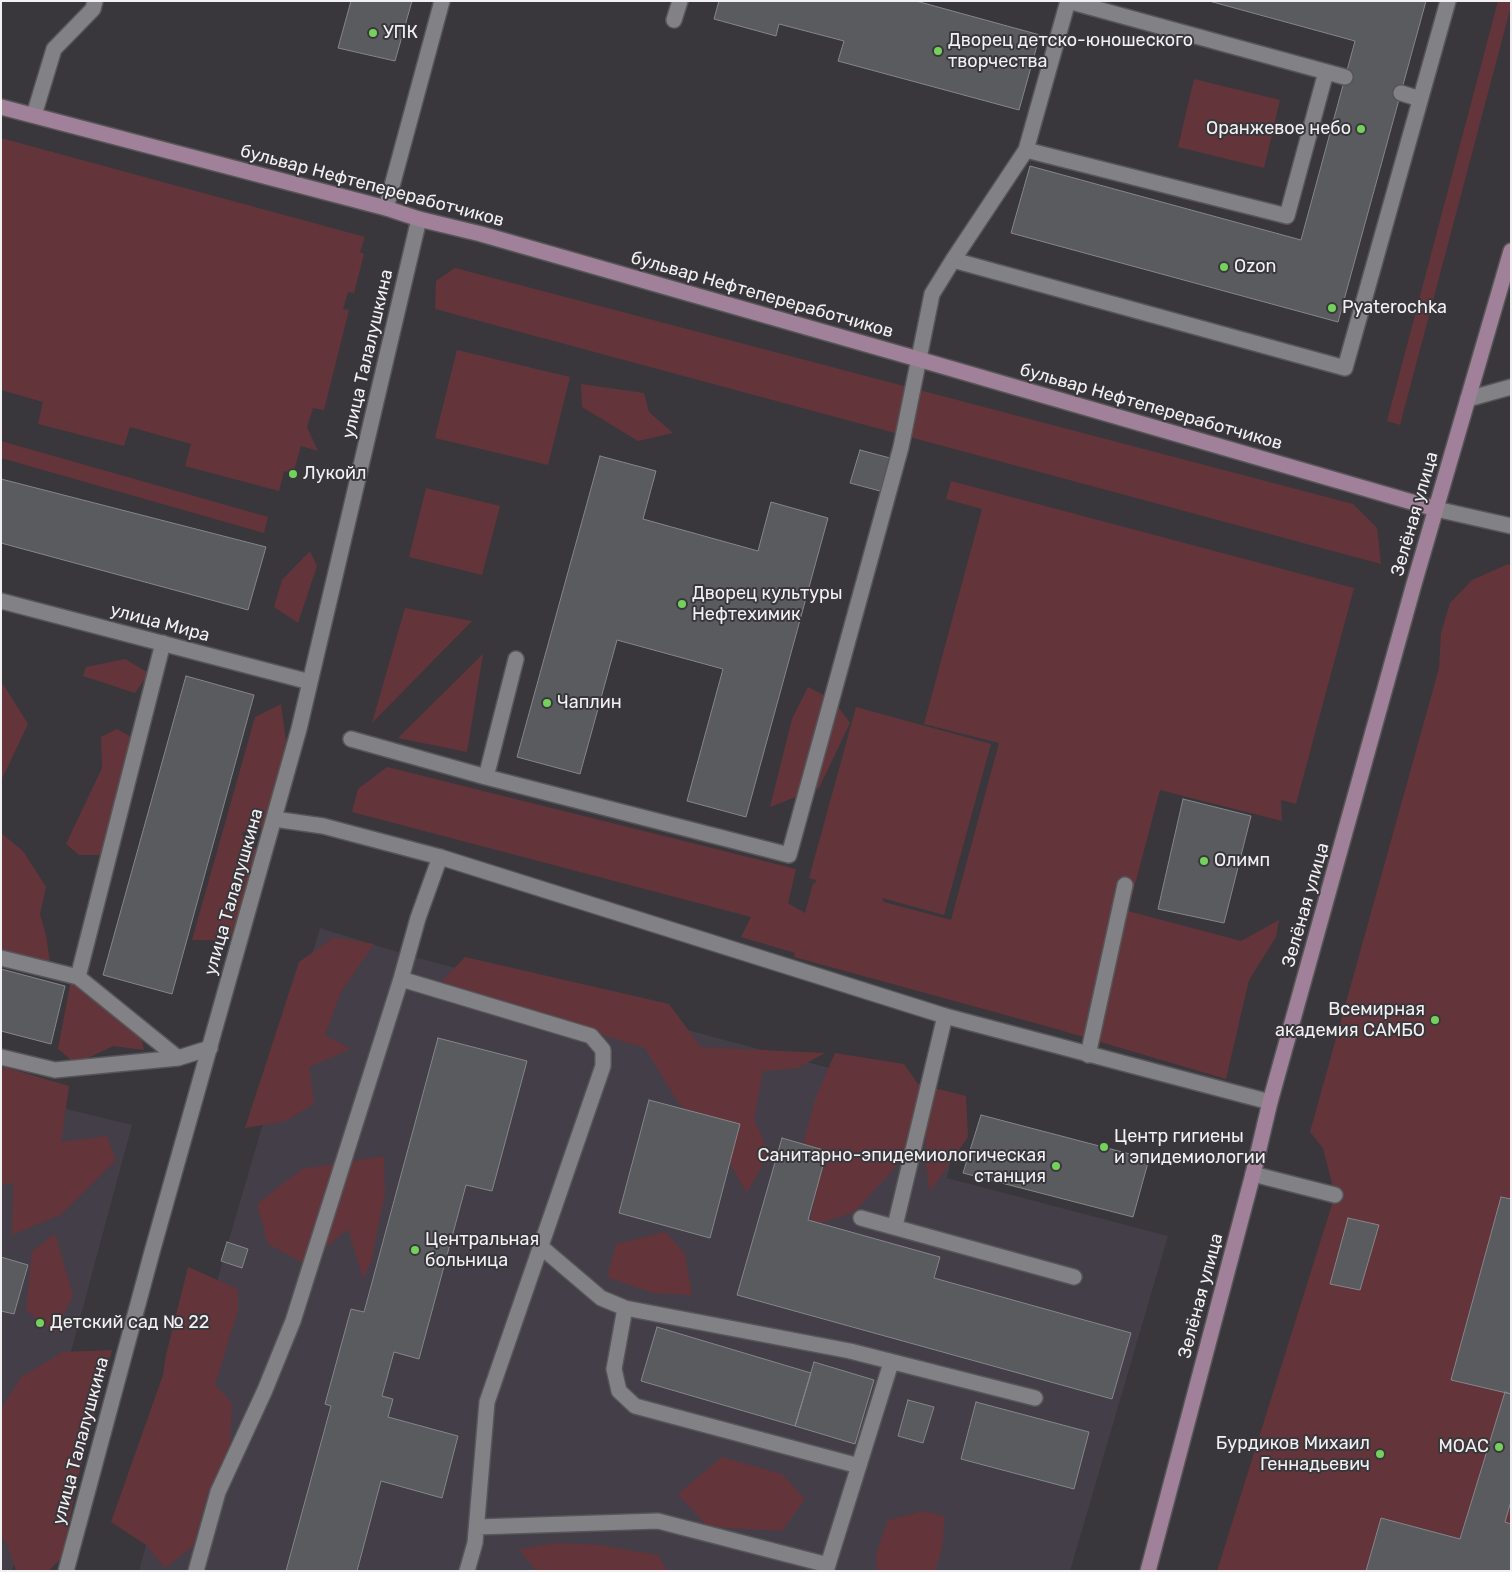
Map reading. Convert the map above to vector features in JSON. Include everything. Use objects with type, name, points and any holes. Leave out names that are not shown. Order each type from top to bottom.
[{"type":"street","points":[[34,115],[54,49],[93,9],[95,1]]},
{"type":"street","points":[[386,208],[442,1]]},
{"type":"street","points":[[674,20],[680,1]]},
{"type":"street","points":[[352,739],[486,777],[789,855],[901,447],[932,294],[1026,150],[1068,1],[1345,77]]},
{"type":"street","points":[[953,260],[1345,368],[1448,1]]},
{"type":"street","points":[[1026,150],[1287,216],[1326,72]]},
{"type":"street","points":[[1400,93],[1420,99]]},
{"type":"street","name":"бульвар Нефтепереработчиков","points":[[1,107],[481,234],[1436,509],[1511,526]]},
{"type":"street","name":"улица Талалушкина","points":[[66,1571],[149,1261],[299,729],[419,218]]},
{"type":"street","name":"Зелёная улица","points":[[1148,1571],[1253,1174],[1270,1102],[1436,509],[1511,251]]},
{"type":"street","points":[[1468,399],[1511,386]]},
{"type":"street","name":"улица Мира","points":[[1,601],[310,682]]},
{"type":"street","points":[[78,977],[163,643]]},
{"type":"street","points":[[486,777],[516,659]]},
{"type":"street","points":[[274,819],[323,826],[440,857],[945,1016],[1270,1102]]},
{"type":"street","points":[[196,1571],[218,1492],[265,1390],[293,1322],[418,918],[440,857]]},
{"type":"street","points":[[1088,1055],[1125,885]]},
{"type":"street","points":[[1,958],[78,977],[178,1058]]},
{"type":"street","points":[[400,979],[591,1036],[602,1050],[603,1066],[487,1402],[475,1543],[467,1571]]},
{"type":"street","points":[[895,1226],[945,1016]]},
{"type":"street","points":[[1,1057],[55,1070],[178,1058],[210,1048]]},
{"type":"street","points":[[1253,1174],[1335,1195]]},
{"type":"street","points":[[861,1218],[1074,1277]]},
{"type":"street","points":[[540,1246],[601,1298],[625,1308],[850,1352],[1035,1398]]},
{"type":"street","points":[[625,1308],[614,1369],[618,1392],[635,1406],[859,1466]]},
{"type":"street","points":[[477,1526],[658,1521],[827,1568],[891,1363]]},
{"type":"shaded area","points":[[1498,1],[1511,1],[1511,6],[1400,425],[1387,421]]},
{"type":"shaded area","points":[[1194,79],[1280,100],[1264,168],[1178,147]]},
{"type":"shaded area","points":[[1,138],[365,237],[360,252],[364,254],[354,293],[348,292],[343,309],[349,310],[324,410],[313,408],[307,427],[318,451],[301,446],[293,474],[284,471],[279,491],[185,466],[191,444],[130,427],[124,446],[38,424],[43,402],[1,390]]},
{"type":"shaded area","points":[[455,268],[1353,504],[1377,528],[1381,564],[435,309],[436,281]]},
{"type":"shaded area","points":[[457,350],[570,377],[548,465],[435,438]]},
{"type":"shaded area","points":[[581,384],[644,393],[649,412],[673,433],[638,441],[582,407]]},
{"type":"shaded area","points":[[1,441],[268,517],[264,533],[1,458]]},
{"type":"shaded area","points":[[951,481],[1354,588],[1296,804],[1281,800],[1282,821],[1160,790],[1128,911],[1241,941],[1279,920],[1276,937],[1249,980],[1226,1079],[1053,1028],[794,957],[795,953],[741,937],[751,917],[352,812],[358,789],[387,767],[796,869],[788,903],[805,913],[813,883],[815,884],[816,880],[809,878],[856,707],[991,744],[944,915],[882,898],[884,902],[951,920],[999,743],[924,724],[982,509],[946,499]]},
{"type":"shaded area","points":[[426,488],[500,506],[482,575],[409,557]]},
{"type":"shaded area","points":[[310,551],[317,566],[298,623],[274,607],[282,580]]},
{"type":"shaded area","name":"Всемирная академия САМБО","points":[[1508,564],[1511,565],[1511,1571],[1217,1571],[1335,1195],[1323,1148],[1310,1132],[1439,668],[1441,633],[1450,603],[1472,580]]},
{"type":"shaded area","points":[[405,608],[472,621],[372,723]]},
{"type":"shaded area","points":[[483,654],[467,752],[398,738]]},
{"type":"shaded area","points":[[125,659],[149,673],[135,693],[83,676],[86,667]]},
{"type":"shaded area","points":[[3,684],[28,724],[1,781],[1,687]]},
{"type":"shaded area","points":[[808,687],[833,700],[850,723],[819,788],[770,807],[792,719]]},
{"type":"shaded area","points":[[281,704],[286,741],[266,826],[241,833],[262,856],[229,940],[192,940],[255,717]]},
{"type":"shaded area","points":[[117,729],[144,744],[114,855],[79,855],[66,844],[102,768],[101,737]]},
{"type":"shaded area","points":[[1,833],[23,851],[46,887],[40,914],[46,935],[52,976],[11,969],[1,958]]},
{"type":"shaded area","points":[[320,928],[407,955],[964,1104],[947,1178],[1168,1236],[1070,1571],[139,1571],[221,1267]]},
{"type":"shaded area","points":[[334,937],[374,944],[341,992],[325,1035],[351,1049],[309,1067],[314,1104],[286,1121],[245,1128],[299,962]]},
{"type":"shaded area","points":[[465,957],[669,1004],[701,1047],[825,1053],[798,1068],[763,1071],[754,1119],[769,1153],[747,1193],[712,1133],[679,1104],[645,1048],[502,1005],[442,981]]},
{"type":"shaded area","points":[[71,980],[141,1036],[144,1050],[113,1046],[76,1064],[58,1049]]},
{"type":"shaded area","points":[[835,1053],[904,1064],[918,1084],[966,1096],[968,1137],[930,1192],[926,1165],[926,1118],[894,1169],[854,1212],[809,1227],[822,1162],[802,1148],[815,1099]]},
{"type":"shaded area","points":[[1,1066],[69,1086],[61,1142],[107,1136],[116,1160],[62,1214],[12,1235],[13,1183],[1,1185]]},
{"type":"shaded area","name":"Детский сад № 22","points":[[1,1093],[132,1125],[12,1571],[1,1571]]},
{"type":"shaded area","points":[[384,1156],[385,1193],[371,1262],[363,1279],[348,1229],[305,1264],[268,1244],[257,1204],[302,1169]]},
{"type":"shaded area","points":[[665,1232],[685,1254],[692,1295],[653,1293],[607,1277],[616,1244]]},
{"type":"shaded area","points":[[55,1234],[73,1295],[55,1334],[26,1310],[32,1251]]},
{"type":"shaded area","points":[[188,1267],[238,1289],[238,1310],[215,1385],[232,1403],[230,1444],[208,1493],[193,1546],[165,1568],[146,1545],[111,1522],[163,1375],[166,1355]]},
{"type":"shaded area","points":[[112,1350],[78,1477],[62,1558],[48,1571],[16,1571],[7,1544],[1,1537],[1,1409],[21,1377],[63,1352]]},
{"type":"shaded area","points":[[722,1457],[782,1474],[805,1499],[782,1531],[708,1527],[678,1494]]},
{"type":"shaded area","points":[[923,1511],[945,1516],[942,1549],[935,1571],[877,1571],[876,1555],[888,1520]]},
{"type":"shaded area","points":[[557,1543],[600,1545],[658,1555],[668,1571],[536,1571],[519,1549]]},
{"type":"building","name":"УПК","points":[[351,1],[412,1],[395,61],[338,48]]},
{"type":"building","name":"Дворец детско-юношеского творчества","points":[[719,1],[916,1],[1040,35],[1019,110],[838,61],[844,41],[779,24],[776,36],[714,19]]},
{"type":"building","name":"Оранжевое небо","points":[[1209,1],[1426,1],[1338,322],[1011,233],[1030,166],[1301,240],[1355,41]]},
{"type":"building","points":[[860,450],[890,458],[880,491],[850,483]]},
{"type":"building","name":"Дворец культуры Нефтехимик","points":[[600,456],[656,471],[643,519],[758,551],[771,502],[828,518],[746,817],[687,801],[723,669],[617,640],[580,774],[517,757]]},
{"type":"building","points":[[1,479],[266,547],[248,610],[1,543]]},
{"type":"building","points":[[186,676],[254,695],[172,994],[103,975]]},
{"type":"building","points":[[1183,799],[1251,816],[1224,923],[1158,909]]},
{"type":"building","points":[[1,969],[65,986],[51,1044],[1,1031]]},
{"type":"building","name":"Центральная больница","points":[[438,1038],[527,1061],[492,1191],[466,1185],[419,1359],[394,1352],[382,1396],[393,1399],[388,1417],[458,1436],[442,1498],[381,1481],[357,1571],[286,1571],[331,1406],[325,1404],[351,1309],[364,1312]]},
{"type":"building","points":[[649,1100],[740,1124],[710,1238],[619,1213]]},
{"type":"building","name":"Санитарно-эпидемиологическая станция","points":[[981,1115],[1149,1159],[1133,1217],[963,1173]]},
{"type":"building","points":[[782,1138],[827,1151],[808,1220],[940,1257],[934,1278],[1131,1333],[1112,1399],[737,1295]]},
{"type":"building","name":"МОАС","points":[[1501,1197],[1511,1199],[1511,1394],[1451,1380]]},
{"type":"building","points":[[1348,1218],[1379,1225],[1360,1290],[1330,1284]]},
{"type":"building","points":[[227,1242],[248,1249],[242,1268],[221,1261]]},
{"type":"building","points":[[1,1257],[28,1265],[14,1314],[1,1311]]},
{"type":"building","points":[[657,1327],[811,1373],[795,1426],[641,1381]]},
{"type":"building","points":[[814,1362],[874,1380],[855,1444],[795,1426]]},
{"type":"building","name":"МОАС","points":[[1505,1392],[1511,1394],[1511,1501],[1505,1522],[1511,1524],[1511,1571],[1366,1571],[1381,1518],[1460,1539]]},
{"type":"building","points":[[908,1400],[934,1407],[923,1443],[898,1436]]},
{"type":"building","points":[[976,1402],[1089,1432],[1074,1489],[961,1459]]},
{"type":"place","name":"УПК","points":[[373,33]]},
{"type":"place","name":"Дворец детско-юношеского творчества","points":[[938,51]]},
{"type":"place","name":"Оранжевое небо","points":[[1361,129]]},
{"type":"place","name":"Ozon","points":[[1224,267]]},
{"type":"place","name":"Pyaterochka","points":[[1332,308]]},
{"type":"place","name":"Лукойл","points":[[293,474]]},
{"type":"place","name":"Дворец культуры Нефтехимик","points":[[682,604]]},
{"type":"place","name":"Чаплин","points":[[547,703]]},
{"type":"place","name":"Олимп","points":[[1204,861]]},
{"type":"place","name":"Всемирная академия САМБО","points":[[1435,1020]]},
{"type":"place","name":"Центр гигиены и эпидемиологии","points":[[1104,1147]]},
{"type":"place","name":"Санитарно-эпидемиологическая станция","points":[[1056,1166]]},
{"type":"place","name":"Центральная больница","points":[[415,1250]]},
{"type":"place","name":"Детский сад № 22","points":[[40,1323]]},
{"type":"place","name":"МОАС","points":[[1499,1447]]},
{"type":"place","name":"Бурдиков Михаил Геннадьевич","points":[[1380,1454]]}]
